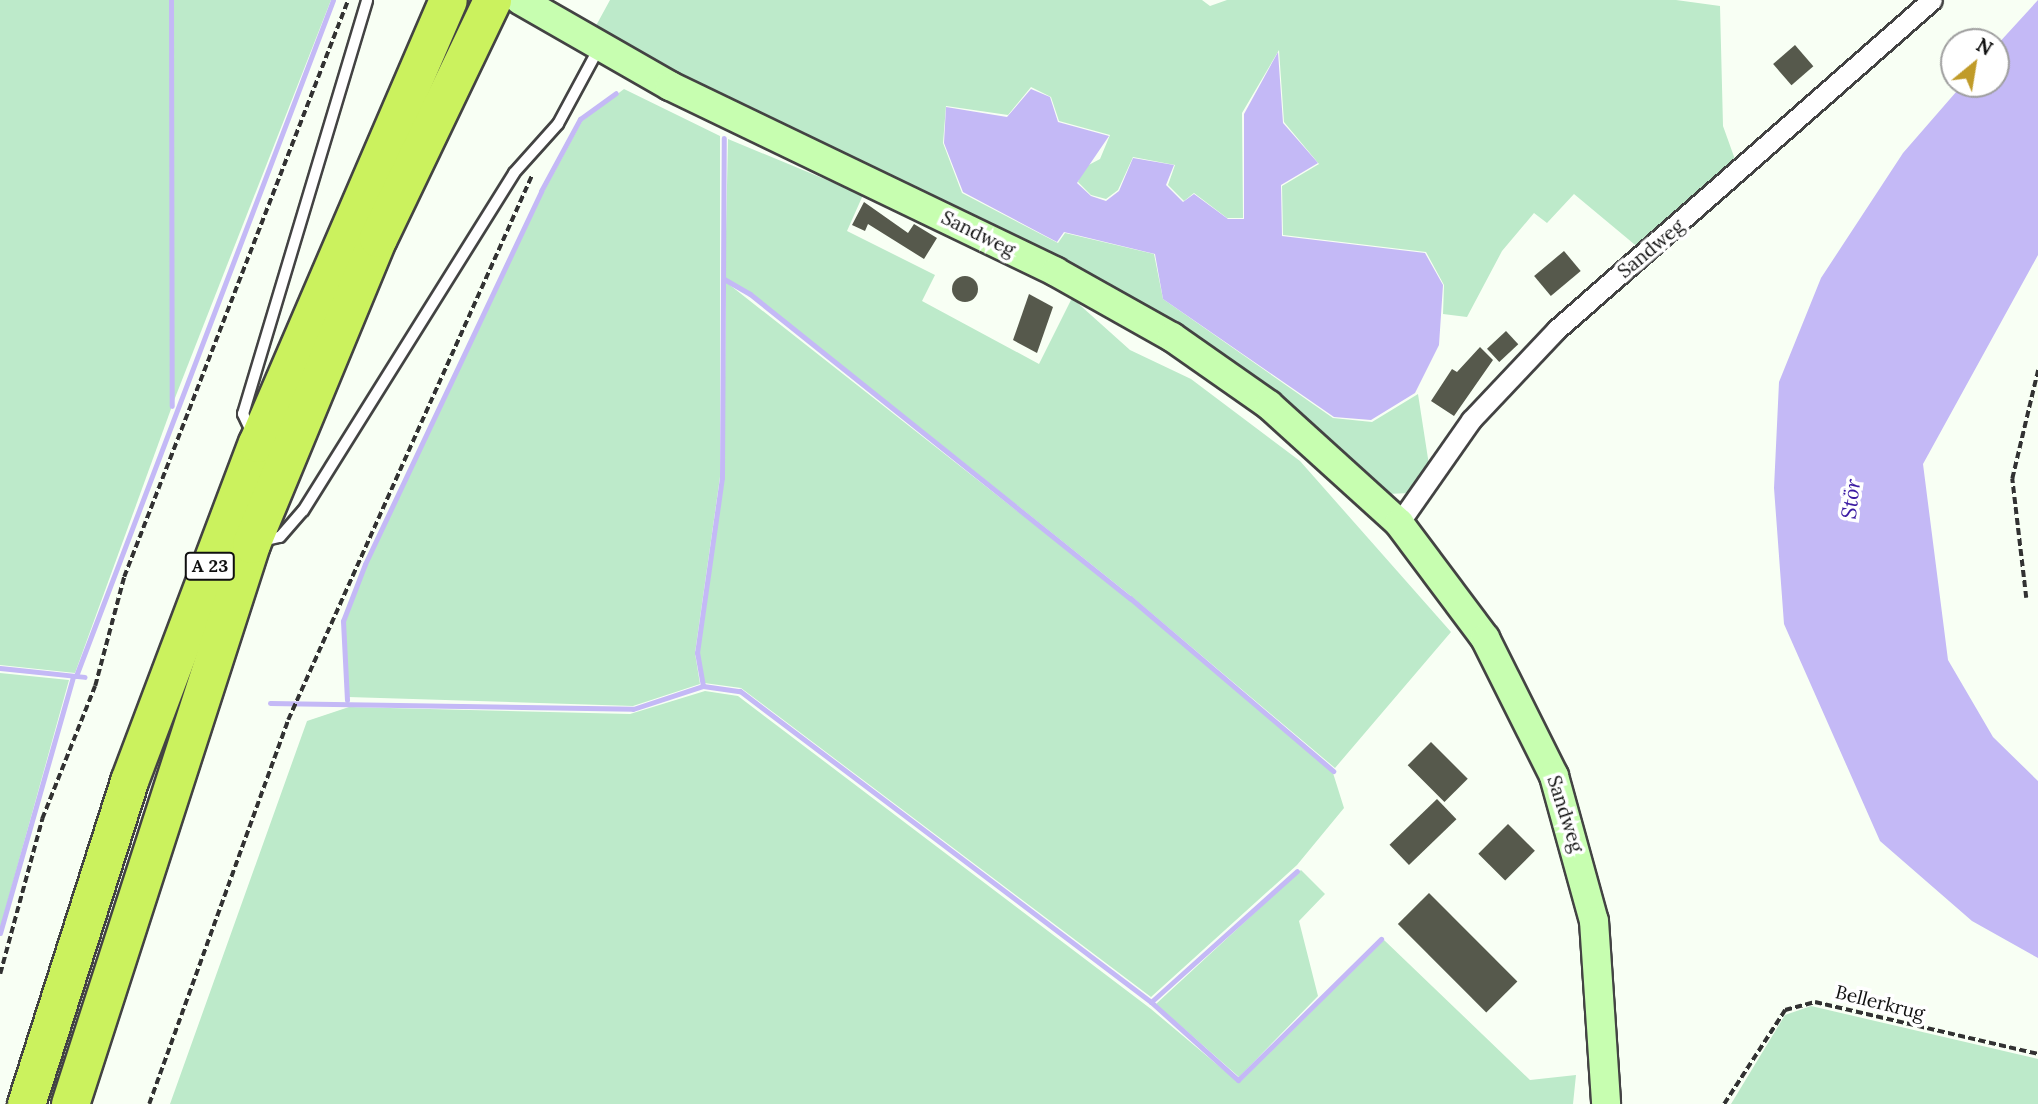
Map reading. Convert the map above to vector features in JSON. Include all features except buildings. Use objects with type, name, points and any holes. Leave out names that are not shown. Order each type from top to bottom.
[{"type":"highway","name":"A 23","points":[[26,1104],[129,781],[257,443],[428,41],[448,0]]},
{"type":"highway","name":"A 23","points":[[70,1104],[251,544],[378,238],[492,0]]},
{"type":"street","name":"Sandweg","points":[[520,0],[599,48],[1056,272],[1172,337],[1269,404],[1399,523],[1485,638],[1554,776],[1594,921],[1606,1104]]},
{"type":"street","name":"Sandweg","points":[[1399,523],[1471,420],[1556,330],[1931,0]]},
{"type":"lane","points":[[257,443],[243,414],[367,0]]},
{"type":"lane","points":[[251,544],[280,537],[303,512],[514,173],[540,146],[599,48]]},
{"type":"path","points":[[0,974],[42,819],[95,686],[124,577],[348,0]]},
{"type":"path","points":[[149,1104],[288,720],[526,195],[540,146]]},
{"type":"path","points":[[2026,598],[2012,479],[2038,370]]},
{"type":"path","name":"Bellerkrug","points":[[1724,1104],[1785,1010],[1815,1002],[2038,1054]]},
{"type":"green space","points":[[0,0],[170,0],[171,409],[75,673],[0,665]]},
{"type":"green space","points":[[172,0],[331,0],[173,403],[168,307]]},
{"type":"green space","points":[[610,0],[1202,0],[1210,6],[1227,0],[1676,0],[1720,6],[1723,126],[1737,165],[1640,249],[1574,194],[1547,223],[1534,213],[1502,251],[1467,317],[1443,314],[1444,285],[1426,252],[1283,235],[1282,186],[1319,164],[1284,122],[1279,50],[1242,113],[1243,218],[1227,218],[1194,193],[1184,201],[1168,185],[1175,165],[1133,157],[1118,190],[1106,199],[1091,195],[1078,182],[1083,168],[1100,159],[1110,135],[1059,121],[1051,97],[1031,87],[1008,115],[946,106],[943,143],[962,193],[1058,243],[1065,233],[1154,254],[1163,299],[1333,418],[1372,422],[1418,394],[1429,465],[1410,493],[1387,494],[1302,416],[1186,330],[1059,259],[592,33]]},
{"type":"green space","points":[[624,89],[720,136],[720,477],[695,653],[700,684],[633,706],[348,697],[345,623],[367,565],[543,193],[582,121]]},
{"type":"green space","points":[[728,139],[863,195],[847,231],[935,275],[922,301],[1039,364],[1072,298],[1130,350],[1191,379],[1300,461],[1451,632],[1335,768],[1131,596],[751,293],[725,279]]},
{"type":"green space","points":[[726,282],[1129,599],[1333,773],[1344,808],[1297,865],[1151,997],[741,688],[704,683],[699,654],[724,478]]},
{"type":"green space","points":[[0,673],[69,680],[0,929]]},
{"type":"green space","points":[[705,691],[738,696],[1151,1009],[1239,1083],[1384,940],[1530,1080],[1576,1075],[1573,1104],[170,1104],[307,721],[349,707],[630,714]]},
{"type":"green space","points":[[1301,870],[1325,894],[1299,921],[1318,996],[1239,1077],[1156,1004]]},
{"type":"green space","points":[[1811,1006],[2038,1059],[2038,1104],[1731,1104],[1785,1015]]},
{"type":"water","name":"Stör","points":[[2038,0],[2038,255],[1923,464],[1948,660],[1993,737],[2038,781],[2038,958],[1972,921],[1880,841],[1784,624],[1774,488],[1779,382],[1821,278],[1903,153],[1951,98],[2010,98],[2010,31]]},
{"type":"water","points":[[1278,52],[1283,123],[1318,163],[1281,185],[1282,236],[1425,253],[1443,285],[1439,345],[1415,393],[1371,420],[1334,417],[1163,299],[1155,254],[1064,232],[1057,242],[963,192],[944,143],[946,107],[1007,117],[1031,89],[1050,97],[1058,122],[1109,136],[1077,183],[1091,196],[1106,201],[1119,191],[1133,158],[1174,165],[1166,185],[1183,202],[1194,194],[1228,219],[1244,219],[1244,114]]},
{"type":"waterway","points":[[171,0],[172,406]]},
{"type":"waterway","points":[[76,676],[333,0]]},
{"type":"waterway","points":[[347,700],[343,621],[365,564],[541,191],[580,119],[616,93]]},
{"type":"waterway","points":[[703,686],[697,653],[722,478],[724,138]]},
{"type":"waterway","points":[[724,279],[750,294],[1130,598],[1333,771]]},
{"type":"waterway","points":[[0,668],[85,677]]},
{"type":"waterway","points":[[0,933],[73,676]]},
{"type":"waterway","points":[[270,703],[633,709],[703,686],[740,691],[1151,1002],[1297,871]]},
{"type":"waterway","points":[[1151,1002],[1238,1080],[1381,939]]}]
